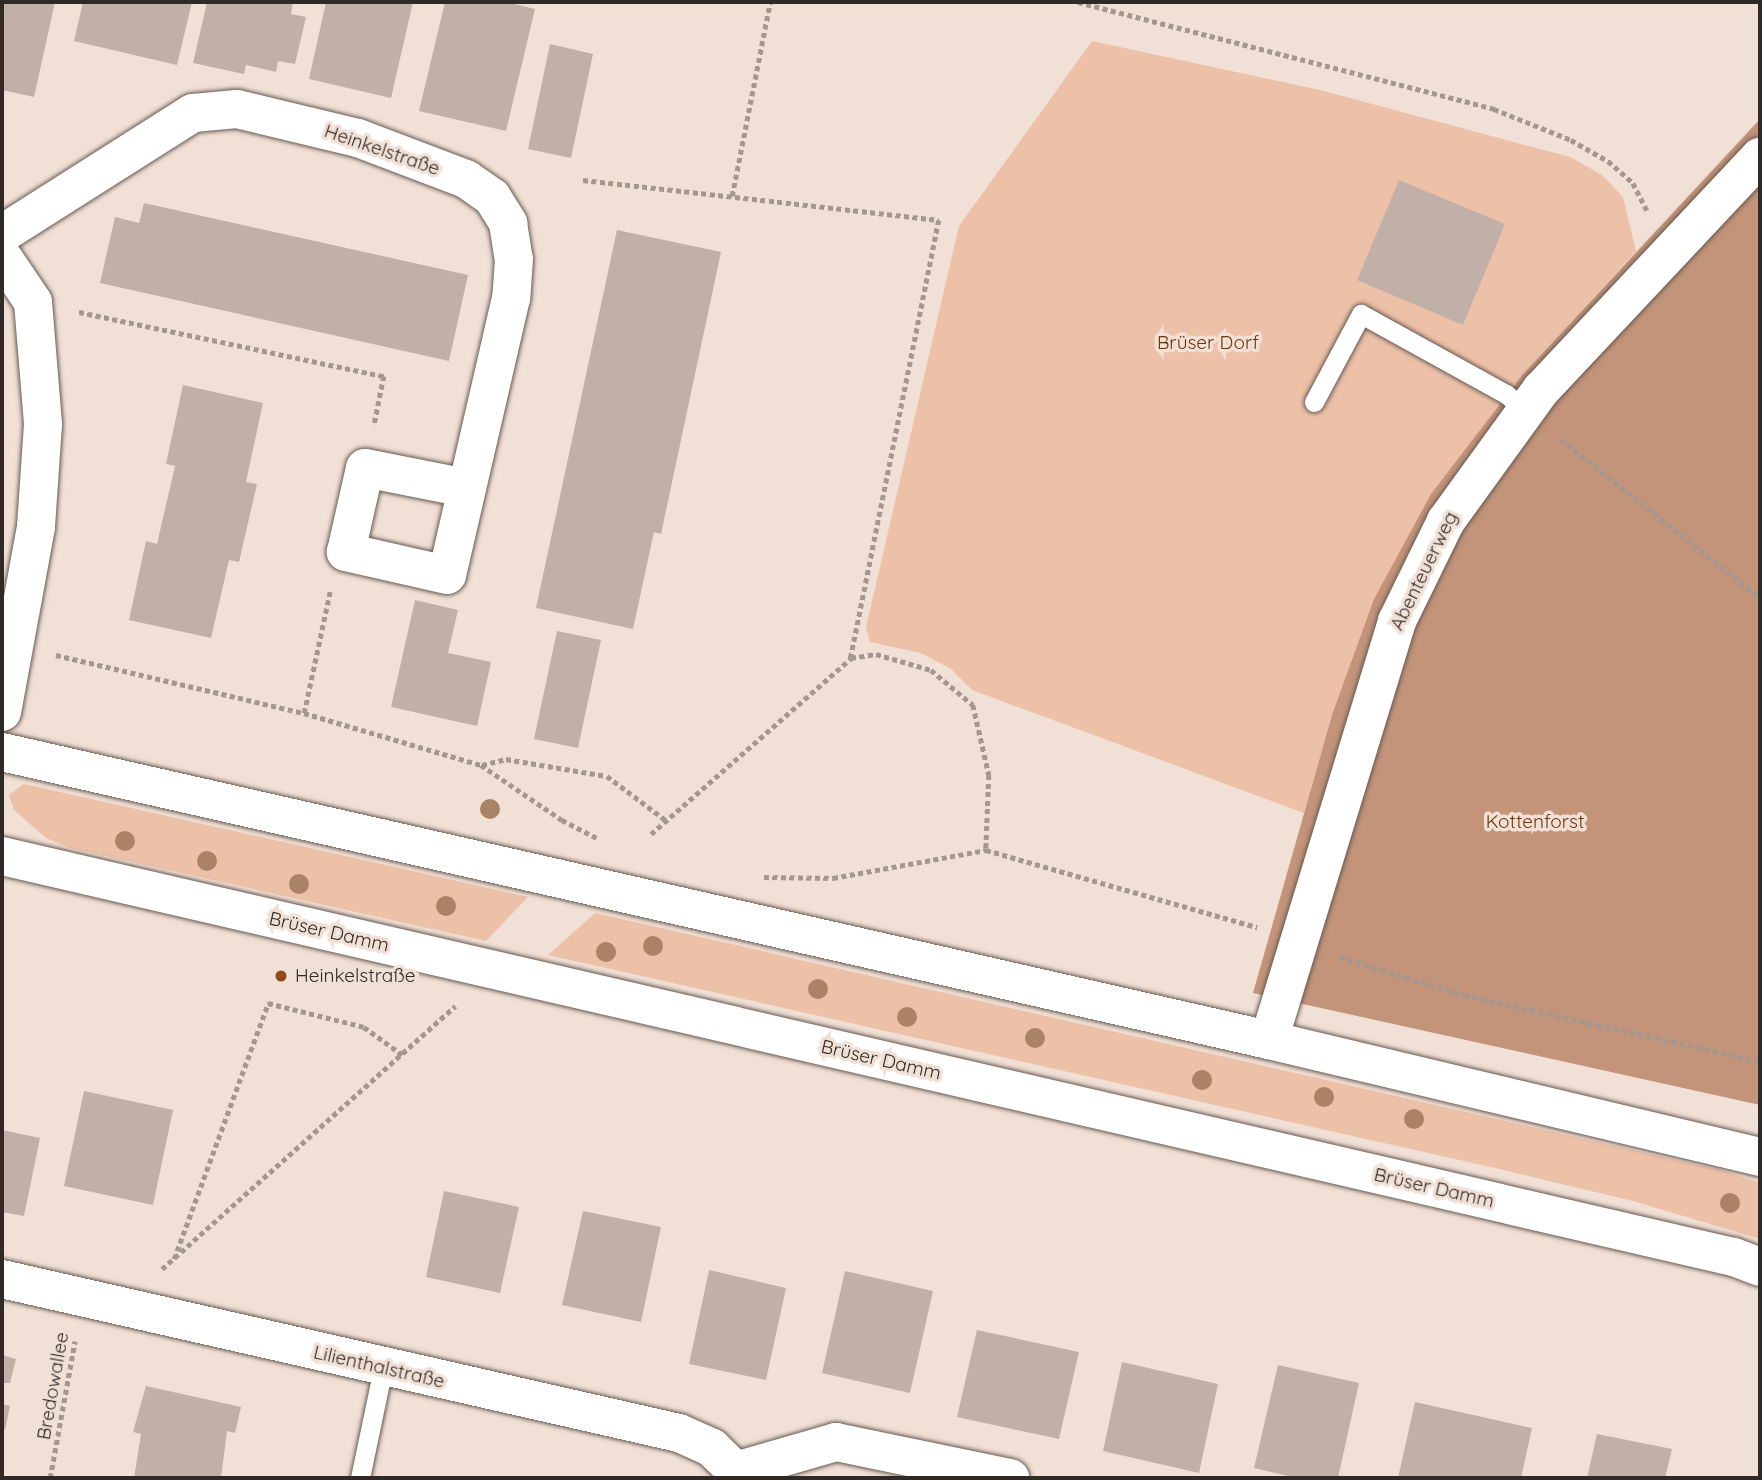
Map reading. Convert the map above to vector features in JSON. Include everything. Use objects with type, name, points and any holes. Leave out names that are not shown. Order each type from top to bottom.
[{"type":"street","name":"Heinkelstraße","points":[[2,234],[193,113],[237,109],[345,135],[466,179],[492,197],[503,214],[514,259],[511,298],[447,575],[346,552]]},
{"type":"street","name":"Abenteuerweg","points":[[1269,1040],[1397,621],[1446,521],[1525,410],[1760,156]]},
{"type":"street","points":[[2,257],[33,302],[43,424],[36,527],[2,712]]},
{"type":"street","points":[[346,552],[365,468],[466,488]]},
{"type":"street","points":[[2,752],[1269,1040],[1760,1157]]},
{"type":"street","name":"Brüser Damm","points":[[2,856],[1734,1257],[1760,1267]]},
{"type":"street","name":"Lilienthalstraße","points":[[2,1279],[383,1368],[678,1433],[712,1448],[741,1474]]},
{"type":"street","points":[[741,1474],[836,1442],[1010,1478]]},
{"type":"lane","points":[[1314,402],[1362,314],[1506,394],[1525,410]]},
{"type":"lane","points":[[360,1478],[383,1368]]},
{"type":"path","points":[[732,196],[770,2]]},
{"type":"path","points":[[1078,2],[1494,109],[1571,139],[1608,161],[1633,183],[1669,254]]},
{"type":"path","points":[[583,180],[939,220],[851,658]]},
{"type":"path","points":[[33,302],[384,376],[365,468]]},
{"type":"path","points":[[1525,410],[1760,598]]},
{"type":"path","points":[[304,713],[333,578],[346,552]]},
{"type":"path","points":[[15,646],[304,713],[481,765],[562,820],[605,842]]},
{"type":"path","points":[[651,834],[851,658],[876,654],[905,659],[949,683],[973,705],[989,775],[986,850]]},
{"type":"path","points":[[481,765],[506,760],[607,776],[667,821]]},
{"type":"path","points":[[752,877],[833,878],[986,850],[1300,939],[1325,953],[1464,995],[1760,1060]]},
{"type":"path","points":[[174,1259],[268,1003],[364,1027],[403,1055]]},
{"type":"path","points":[[157,1273],[457,1004]]},
{"type":"path","name":"Bredowallee","points":[[50,1478],[83,1299]]},
{"type":"green space","name":"Brüser Dorf","points":[[1092,41],[1320,90],[1570,157],[1602,175],[1623,197],[1636,251],[1523,374],[1332,715],[1304,813],[972,690],[951,669],[921,653],[870,642],[866,627],[959,226]]},
{"type":"green space","name":"Kottenforst","points":[[1760,119],[1760,1105],[1253,993],[1332,715],[1374,599],[1431,494],[1523,374]]},
{"type":"green space","points":[[24,784],[528,897],[486,941],[70,848],[46,838],[14,810],[9,795]]},
{"type":"green space","points":[[595,913],[1724,1171],[1760,1183],[1760,1239],[1633,1201],[1495,1168],[548,955]]},
{"type":"building","points":[[2,2],[55,2],[34,97],[2,90]]},
{"type":"building","points":[[83,2],[192,2],[177,65],[74,41]]},
{"type":"building","points":[[207,2],[293,2],[291,14],[306,17],[295,64],[278,61],[276,72],[246,65],[244,74],[193,63]]},
{"type":"building","points":[[326,2],[413,2],[391,98],[309,79]]},
{"type":"building","points":[[445,2],[507,2],[535,9],[506,131],[419,111]]},
{"type":"building","points":[[550,44],[593,54],[571,158],[528,149]]},
{"type":"building","points":[[1399,180],[1505,224],[1463,325],[1357,280]]},
{"type":"building","points":[[144,203],[468,275],[449,361],[100,283],[115,217],[139,223]]},
{"type":"building","points":[[617,230],[721,252],[661,534],[654,532],[633,629],[536,608]]},
{"type":"building","points":[[183,385],[263,403],[246,482],[257,484],[239,562],[229,560],[211,638],[129,620],[146,541],[157,544],[175,466],[166,464]]},
{"type":"building","points":[[415,600],[458,610],[448,653],[491,662],[477,726],[391,707]]},
{"type":"building","points":[[557,631],[601,640],[578,748],[534,739]]},
{"type":"building","points":[[84,1091],[173,1110],[153,1205],[64,1186]]},
{"type":"building","points":[[2,1130],[40,1138],[24,1216],[2,1212]]},
{"type":"building","points":[[444,1191],[519,1207],[500,1293],[426,1277]]},
{"type":"building","points":[[583,1211],[661,1227],[641,1322],[562,1305]]},
{"type":"building","points":[[709,1270],[786,1288],[766,1380],[689,1364]]},
{"type":"building","points":[[845,1271],[933,1291],[910,1393],[822,1373]]},
{"type":"building","points":[[977,1330],[1079,1352],[1059,1439],[957,1417]]},
{"type":"building","points":[[2,1355],[16,1359],[10,1383],[4,1383],[3,1389]]},
{"type":"building","points":[[1122,1362],[1218,1384],[1199,1473],[1103,1451]]},
{"type":"building","points":[[1278,1365],[1359,1383],[1338,1478],[1297,1478],[1254,1468]]},
{"type":"building","points":[[146,1386],[241,1407],[235,1433],[227,1431],[221,1478],[134,1478],[141,1434],[133,1432]]},
{"type":"building","points":[[1415,1402],[1532,1428],[1521,1478],[1398,1478]]},
{"type":"building","points":[[2,1404],[10,1406],[5,1430],[2,1429]]},
{"type":"building","points":[[1597,1434],[1672,1449],[1665,1478],[1587,1478]]},
{"type":"place","name":"Heinkelstraße","points":[[281,976]]}]
